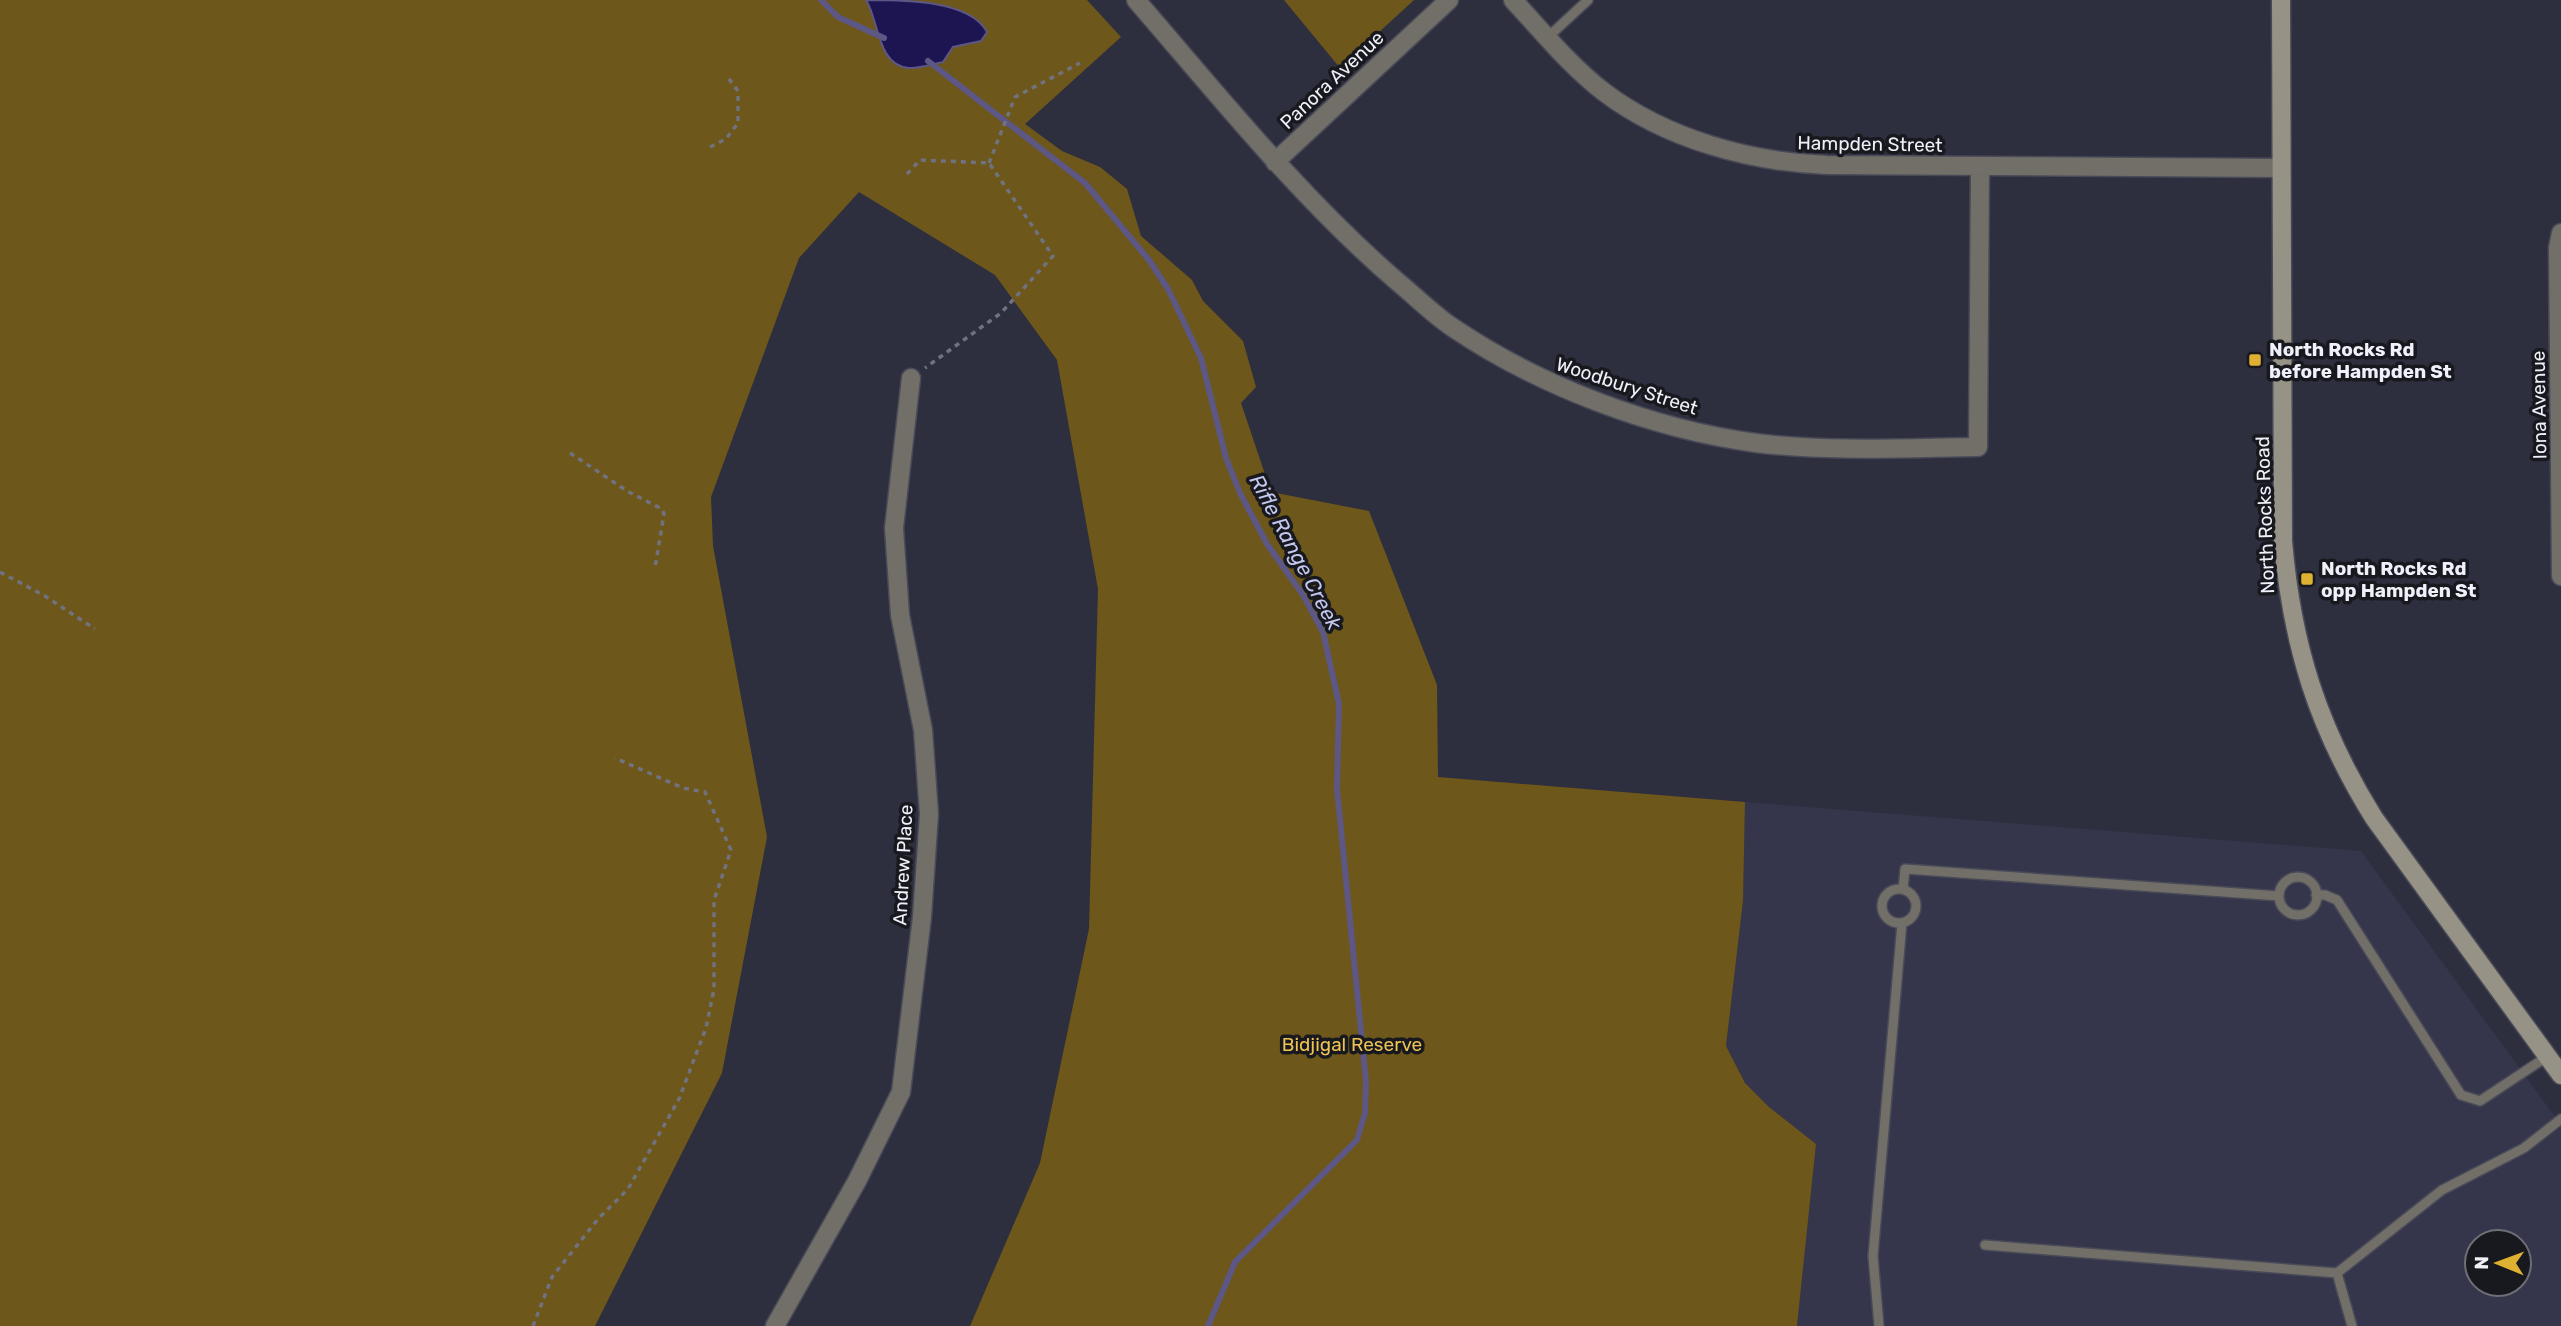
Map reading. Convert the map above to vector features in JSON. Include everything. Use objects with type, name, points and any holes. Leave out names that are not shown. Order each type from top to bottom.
[{"type":"main road","name":"North Rocks Road","points":[[2281,0],[2283,541],[2293,622],[2307,681],[2348,777],[2381,829],[2561,1074]]},
{"type":"street","name":"Woodbury Street","points":[[1136,0],[1275,162],[1361,250],[1451,326],[1538,378],[1672,426],[1755,443],[1811,448],[1978,447],[1980,168]]},
{"type":"street","name":"Panora Avenue","points":[[1275,162],[1449,0]]},
{"type":"street","name":"Hampden Street","points":[[1513,0],[1605,92],[1632,110],[1710,145],[1787,163],[1980,168],[2280,168]]},
{"type":"street","name":"Iona Avenue","points":[[2561,233],[2558,248],[2561,576]]},
{"type":"street","name":"Andrew Place","points":[[775,1326],[857,1181],[901,1093],[922,917],[929,814],[923,730],[900,615],[894,528],[911,377]]},
{"type":"lane","points":[[1548,37],[1588,0]]},
{"type":"lane","points":[[1903,889],[1905,869],[2279,896]]},
{"type":"lane","points":[[2299,877],[2310,881],[2316,895],[2311,909],[2300,914],[2288,912],[2279,896],[2283,885],[2299,877]]},
{"type":"lane","points":[[1903,889],[1915,899],[1916,909],[1911,918],[1902,923],[1887,918],[1882,908],[1888,893],[1903,889]]},
{"type":"lane","points":[[2316,895],[2326,895],[2337,900],[2461,1095],[2480,1101],[2548,1056]]},
{"type":"lane","points":[[1879,1326],[1873,1256],[1902,923]]},
{"type":"lane","points":[[1985,1245],[2337,1273],[2442,1190],[2524,1148],[2561,1119]]},
{"type":"lane","points":[[2337,1273],[2352,1326]]},
{"type":"path","points":[[989,163],[1015,97],[1080,63]]},
{"type":"path","points":[[710,148],[726,139],[738,123],[738,91],[726,75]]},
{"type":"path","points":[[907,174],[919,160],[989,163]]},
{"type":"path","points":[[911,377],[1001,313],[1053,256],[989,163]]},
{"type":"path","points":[[570,453],[627,491],[662,509],[664,514],[655,568]]},
{"type":"path","points":[[0,572],[44,596],[94,629]]},
{"type":"path","points":[[533,1326],[552,1277],[598,1219],[628,1189],[678,1099],[706,1028],[714,989],[714,900],[731,850],[705,792],[683,788],[615,758]]},
{"type":"shaded area","points":[[866,0],[899,0],[952,8],[979,21],[987,32],[981,41],[953,47],[943,62],[909,68],[898,65],[885,51]]},
{"type":"shaded area","points":[[1745,802],[2361,851],[2561,1125],[2561,1326],[1797,1326],[1816,1144],[1769,1107],[1745,1083],[1726,1046],[1743,901]]},
{"type":"green space","name":"Bidjigal Reserve","points":[[0,0],[1087,0],[1121,37],[1025,124],[1062,151],[1100,167],[1127,189],[1141,236],[1192,280],[1203,301],[1243,341],[1256,387],[1241,403],[1271,492],[1369,511],[1437,685],[1438,777],[1745,802],[1743,901],[1726,1046],[1745,1083],[1769,1107],[1816,1144],[1797,1326],[970,1326],[1040,1163],[1089,929],[1098,589],[1057,360],[995,275],[859,192],[799,258],[711,497],[713,546],[767,837],[722,1073],[595,1326],[0,1326]]},
{"type":"green space","points":[[1284,0],[1414,0],[1340,68]]},
{"type":"waterway","name":"Rifle Range Creek","points":[[821,0],[838,17],[884,38]]},
{"type":"waterway","name":"Rifle Range Creek","points":[[928,61],[1085,183],[1149,260],[1168,289],[1201,358],[1226,458],[1240,493],[1267,544],[1303,595],[1323,632],[1339,704],[1337,789],[1366,1081],[1365,1113],[1357,1140],[1235,1262],[1208,1326]]},
{"type":"place","name":"North Rocks Rd before Hampden St","points":[[2255,360]]},
{"type":"place","name":"North Rocks Rd opp Hampden St","points":[[2307,579]]}]
